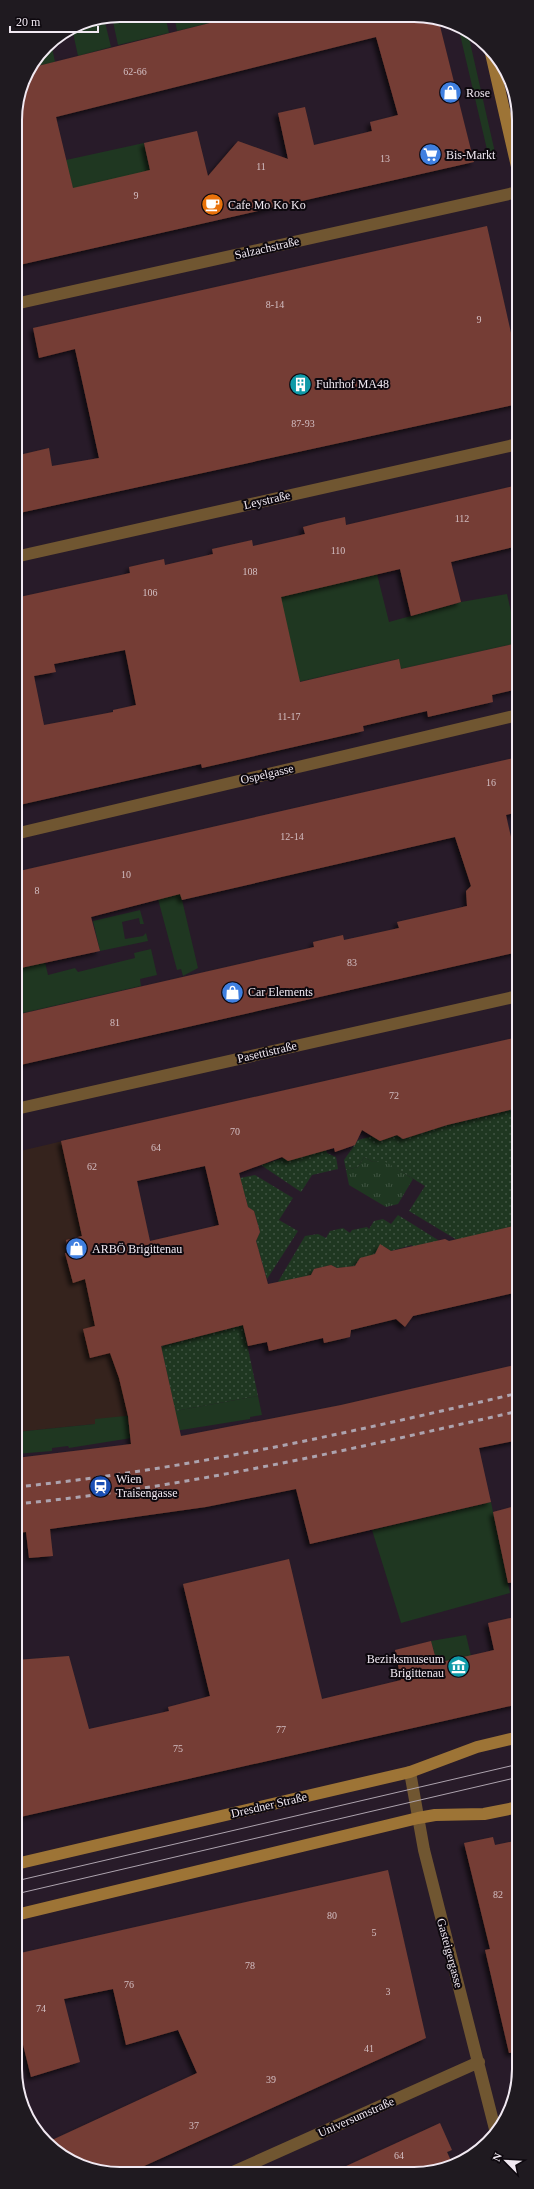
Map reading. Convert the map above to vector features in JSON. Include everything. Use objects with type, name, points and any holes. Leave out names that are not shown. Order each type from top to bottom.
[{"type":"main road","points":[[493,63],[512,145]]},
{"type":"main road","name":"Dresdner Straße","points":[[22,1863],[410,1772],[477,1747],[512,1740]]},
{"type":"main road","points":[[22,1914],[418,1818],[435,1815],[484,1814],[512,1808]]},
{"type":"street","name":"Salzachstraße","points":[[22,302],[512,193]]},
{"type":"street","name":"Leystraße","points":[[22,555],[512,445]]},
{"type":"street","name":"Ospelgasse","points":[[22,833],[512,716]]},
{"type":"street","name":"Pasettistraße","points":[[22,1108],[512,997]]},
{"type":"street","name":"Gasteigergasse","points":[[410,1772],[424,1850],[494,2124]]},
{"type":"street","name":"Universumstraße","points":[[244,2167],[479,2062]]},
{"type":"shaded area","name":"ARBÖ Brigittenau","points":[[110,1130],[161,1346],[129,1419],[95,1420],[95,1424],[22,1431],[22,1151]]},
{"type":"green space","points":[[167,22],[169,33],[118,45],[113,23]]},
{"type":"green space","points":[[175,22],[214,22],[177,31]]},
{"type":"green space","points":[[105,23],[111,47],[78,56],[73,34],[88,27]]},
{"type":"green space","points":[[460,33],[469,40],[496,157],[489,158]]},
{"type":"green space","points":[[52,49],[55,62],[39,66],[42,60]]},
{"type":"green space","points":[[144,143],[153,181],[75,198],[66,160]]},
{"type":"green space","points":[[377,574],[389,622],[461,602],[507,594],[512,616],[512,644],[401,669],[398,659],[294,683],[292,650],[288,629],[275,598]]},
{"type":"green space","points":[[179,887],[198,968],[183,976],[181,969],[177,970],[158,899]]},
{"type":"green space","points":[[140,910],[144,924],[140,924],[139,918],[122,922],[125,939],[143,936],[146,933],[148,941],[100,951],[93,921]]},
{"type":"green space","points":[[151,949],[157,975],[140,979],[141,986],[23,1013],[22,968],[45,962],[48,975],[75,968],[78,972],[135,958],[134,953]]},
{"type":"green space","points":[[512,1109],[512,1226],[457,1240],[409,1211],[425,1186],[384,1161],[373,1162],[364,1157],[358,1167],[346,1170],[344,1160],[358,1140],[373,1136],[380,1141],[397,1135],[403,1139],[447,1125]]},
{"type":"green space","points":[[325,1145],[327,1153],[336,1157],[338,1169],[312,1175],[301,1192],[261,1165]]},
{"type":"green space","points":[[364,1157],[373,1162],[384,1160],[413,1179],[398,1204],[386,1207],[349,1185],[346,1170],[358,1167]]},
{"type":"green space","points":[[255,1175],[293,1198],[279,1220],[298,1231],[267,1279],[256,1241],[260,1232],[254,1211],[248,1207],[240,1178]]},
{"type":"green space","points":[[398,1215],[438,1240],[435,1246],[414,1251],[412,1245],[391,1251],[385,1247],[378,1249],[375,1255],[360,1258],[355,1266],[337,1268],[331,1265],[314,1269],[311,1275],[289,1280],[286,1284],[275,1287],[305,1236],[318,1234],[326,1238],[330,1231],[343,1228],[350,1233],[352,1230],[367,1227],[369,1229],[374,1221],[383,1219],[391,1224]]},
{"type":"green space","points":[[243,1325],[258,1396],[175,1411],[161,1346]]},
{"type":"green space","points":[[258,1396],[262,1415],[250,1417],[250,1419],[69,1448],[68,1446],[52,1448],[52,1451],[22,1454],[22,1431],[95,1424],[95,1419],[175,1411]]},
{"type":"green space","points":[[491,1502],[510,1593],[401,1623],[372,1530]]},
{"type":"green space","points":[[466,1635],[471,1656],[437,1663],[431,1641]]},
{"type":"building","points":[[214,22],[420,22],[440,26],[474,162],[22,264],[22,114],[27,88],[39,66]],"holes":[[[376,37],[398,115],[370,122],[372,131],[314,145],[305,107],[278,113],[288,159],[238,141],[208,176],[197,131],[144,143],[150,170],[73,188],[56,117]]]},
{"type":"building","name":"Fuhrhof MA48","points":[[487,226],[512,337],[512,405],[22,512],[22,454],[49,448],[52,466],[99,458],[75,349],[39,358],[33,328]]},
{"type":"building","points":[[512,486],[512,547],[451,562],[461,602],[411,616],[400,569],[281,597],[300,682],[399,659],[401,669],[512,644],[512,690],[492,695],[493,702],[428,717],[427,711],[363,726],[364,731],[202,768],[201,764],[22,804],[22,596],[130,573],[129,567],[164,559],[165,565],[213,554],[212,549],[252,540],[253,546],[305,534],[303,527],[345,517],[346,525]],"holes":[[[125,650],[136,705],[113,710],[113,712],[44,725],[34,676],[56,672],[54,664]]]},
{"type":"building","points":[[512,758],[512,814],[506,815],[512,842],[512,953],[22,1065],[22,1014],[314,947],[313,942],[343,935],[344,940],[399,928],[397,922],[467,906],[466,891],[471,886],[455,837],[182,900],[180,894],[91,917],[100,951],[22,968],[22,870]]},
{"type":"building","points":[[512,1038],[512,1109],[447,1125],[403,1139],[397,1135],[380,1141],[362,1130],[355,1145],[335,1152],[334,1148],[288,1161],[282,1157],[239,1173],[248,1207],[254,1211],[260,1232],[256,1241],[268,1284],[311,1275],[314,1269],[331,1265],[337,1268],[355,1266],[360,1258],[375,1254],[380,1244],[391,1251],[445,1239],[449,1241],[512,1226],[512,1293],[413,1316],[405,1327],[396,1319],[351,1330],[350,1337],[324,1343],[323,1338],[269,1351],[267,1342],[248,1346],[243,1325],[161,1346],[181,1436],[341,1405],[512,1366],[512,1441],[479,1448],[491,1502],[310,1544],[296,1489],[206,1507],[50,1529],[53,1556],[29,1558],[26,1532],[22,1532],[22,1457],[131,1444],[128,1416],[119,1378],[110,1353],[90,1358],[83,1329],[95,1326],[85,1279],[73,1283],[65,1253],[69,1253],[66,1240],[82,1236],[61,1141]],"holes":[[[205,1166],[219,1225],[150,1241],[137,1181]]]},
{"type":"building","points":[[512,1507],[512,1583],[508,1583],[493,1512]]},
{"type":"building","points":[[289,1559],[322,1699],[401,1680],[395,1650],[431,1641],[437,1663],[494,1650],[488,1623],[512,1618],[512,1706],[22,1817],[22,1660],[69,1656],[89,1729],[169,1711],[168,1707],[210,1696],[183,1584]]},
{"type":"building","points":[[493,1837],[495,1845],[512,1841],[512,2053],[509,2053],[485,1950],[490,1949],[464,1843]]},
{"type":"building","points":[[388,1870],[426,2038],[142,2167],[101,2165],[88,2162],[71,2154],[52,2140],[197,2073],[178,2030],[126,2045],[113,1989],[64,1999],[80,2062],[31,2077],[22,2040],[22,1953]]},
{"type":"building","points":[[440,2123],[452,2150],[447,2152],[451,2160],[427,2166],[344,2167]]},
{"type":"tram line","points":[[22,1880],[512,1766]]},
{"type":"tram line","points":[[22,1893],[512,1779]]},
{"type":"railway","points":[[22,1486],[143,1471],[206,1460],[394,1422],[512,1395]]},
{"type":"railway","points":[[22,1503],[80,1497],[206,1478],[331,1453],[512,1413]]},
{"type":"place","name":"Rose","points":[[451,93]]},
{"type":"place","name":"Bis-Markt","points":[[431,155]]},
{"type":"place","name":"Cafe Mo Ko Ko","points":[[213,205]]},
{"type":"place","name":"Fuhrhof MA48","points":[[300,384]]},
{"type":"place","name":"Car Elements","points":[[233,992]]},
{"type":"place","name":"ARBÖ Brigittenau","points":[[77,1249]]},
{"type":"place","name":"Wien Traisengasse","points":[[101,1486]]},
{"type":"place","name":"Bezirksmuseum Brigittenau","points":[[459,1666]]}]
